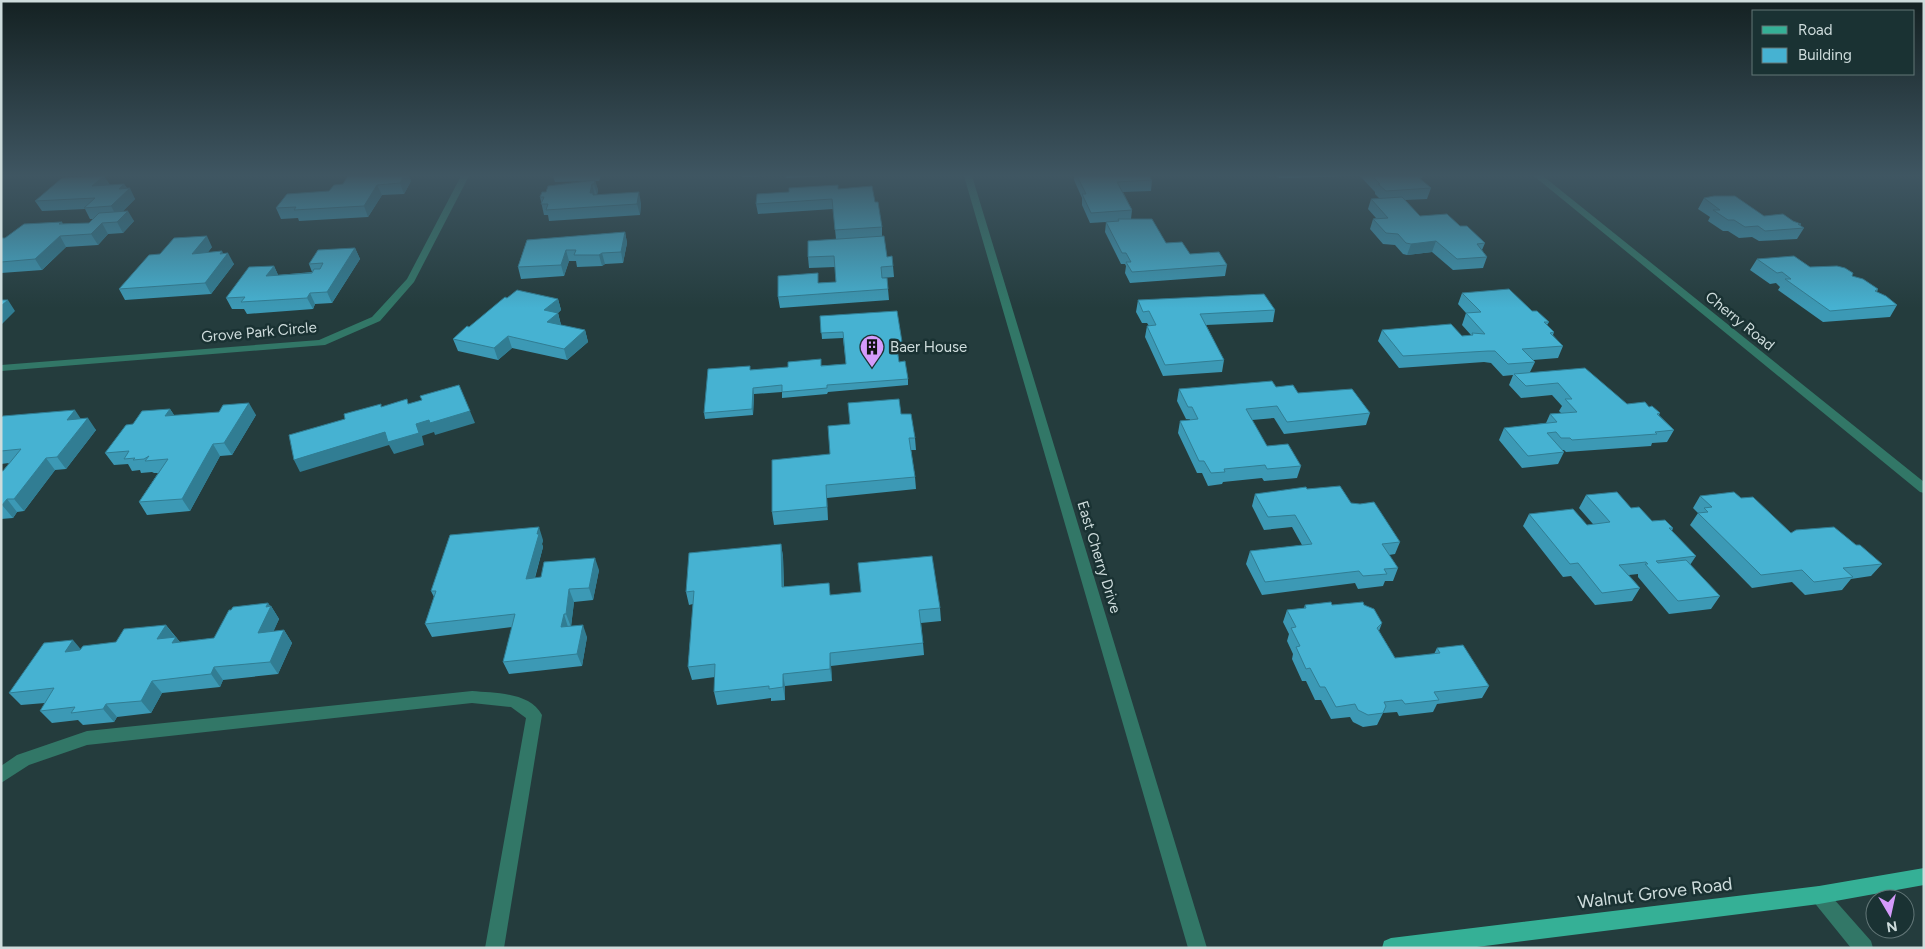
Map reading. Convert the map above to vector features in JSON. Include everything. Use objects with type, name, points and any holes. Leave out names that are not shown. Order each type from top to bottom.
[{"type":"main road","name":"Walnut Grove Road","points":[[1391,948],[1819,895],[1924,876]]},
{"type":"street","name":"Grove Park Circle","points":[[1,368],[321,343],[376,319],[411,280],[442,220]]},
{"type":"street","name":"East Cherry Drive","points":[[981,220],[1198,948]]},
{"type":"street","name":"Cherry Road","points":[[1593,220],[1924,489]]},
{"type":"street","points":[[1,776],[23,760],[87,738],[472,697],[514,701],[534,715],[494,948]]},
{"type":"street","points":[[1819,895],[1864,948]]},
{"type":"building","points":[[92,220],[119,220],[102,223],[91,234],[60,236],[35,259],[1,262],[1,238],[5,238],[24,224],[89,223]]},
{"type":"building","points":[[834,220],[881,220],[882,227],[835,230]]},
{"type":"building","points":[[1153,220],[1166,243],[1182,242],[1190,254],[1219,252],[1227,265],[1132,272],[1126,262],[1131,262],[1126,253],[1122,253],[1106,222]]},
{"type":"building","points":[[1374,220],[1454,220],[1460,226],[1467,226],[1485,243],[1477,244],[1487,257],[1457,259],[1436,241],[1411,244],[1406,243],[1398,234],[1386,233]]},
{"type":"building","points":[[1734,220],[1792,220],[1801,224],[1798,224],[1804,228],[1765,231],[1758,226],[1745,227]]},
{"type":"building","points":[[625,232],[621,252],[602,253],[599,255],[574,255],[576,250],[566,250],[561,265],[518,267],[527,240]]},
{"type":"building","points":[[207,236],[192,254],[222,251],[220,254],[228,253],[205,283],[119,289],[149,255],[160,254],[174,238]]},
{"type":"building","points":[[884,236],[887,257],[892,256],[893,266],[881,267],[882,278],[887,278],[888,289],[778,297],[778,276],[818,273],[818,283],[836,282],[834,256],[808,257],[808,241]]},
{"type":"building","points":[[355,248],[327,292],[310,293],[307,298],[241,302],[245,297],[226,298],[249,267],[274,266],[266,276],[312,273],[314,269],[320,269],[323,263],[309,264],[318,250]]},
{"type":"building","points":[[1794,256],[1810,267],[1837,266],[1845,268],[1853,273],[1852,276],[1863,279],[1878,289],[1875,291],[1886,296],[1897,305],[1830,311],[1785,279],[1791,279],[1782,272],[1777,273],[1757,259]]},
{"type":"building","points":[[1509,289],[1532,311],[1537,311],[1549,322],[1544,322],[1554,332],[1550,333],[1563,346],[1522,349],[1535,362],[1508,364],[1495,351],[1403,356],[1382,330],[1451,324],[1462,336],[1473,335],[1472,333],[1485,334],[1466,313],[1481,312],[1462,293]]},
{"type":"building","points":[[517,290],[558,299],[544,310],[558,313],[547,322],[585,330],[564,349],[508,336],[494,348],[453,339],[467,326],[469,327],[505,297],[507,298]]},
{"type":"building","points":[[1264,294],[1275,310],[1200,314],[1224,360],[1165,365],[1147,326],[1156,325],[1149,311],[1143,312],[1138,300]]},
{"type":"building","points":[[1,300],[8,300],[1,306]]},
{"type":"building","name":"Baer House","points":[[897,311],[902,342],[896,342],[899,362],[905,361],[908,379],[827,385],[827,388],[782,392],[782,385],[753,388],[752,409],[704,413],[708,369],[750,366],[750,370],[788,367],[788,362],[821,359],[821,366],[846,364],[843,332],[821,333],[820,316]]},
{"type":"building","points":[[1585,368],[1627,404],[1645,402],[1649,407],[1652,406],[1660,413],[1657,414],[1674,430],[1655,432],[1657,434],[1572,440],[1570,438],[1561,438],[1556,432],[1547,433],[1564,452],[1528,456],[1504,428],[1557,422],[1550,414],[1577,412],[1565,399],[1572,399],[1558,383],[1526,386],[1514,374]]},
{"type":"building","points":[[1272,381],[1276,387],[1293,385],[1298,393],[1352,389],[1370,413],[1287,422],[1277,406],[1246,409],[1267,446],[1288,444],[1301,466],[1267,469],[1265,465],[1224,469],[1225,472],[1211,473],[1204,461],[1199,461],[1180,421],[1198,419],[1192,407],[1188,407],[1179,389]]},
{"type":"building","points":[[459,385],[470,411],[430,423],[429,420],[416,424],[419,433],[388,442],[385,432],[294,460],[289,435],[345,419],[344,414],[381,404],[381,407],[407,399],[408,404],[422,400],[420,396]]},
{"type":"building","points":[[899,399],[901,414],[911,414],[915,438],[909,438],[915,477],[826,485],[827,507],[772,512],[772,460],[830,454],[828,426],[850,424],[848,403]]},
{"type":"building","points":[[249,403],[224,443],[213,444],[182,499],[139,502],[168,459],[145,461],[149,456],[144,459],[133,460],[135,458],[124,459],[129,451],[105,453],[126,425],[133,424],[142,411],[170,409],[165,416],[219,412],[223,405]]},
{"type":"building","points":[[75,410],[67,420],[88,418],[57,457],[46,458],[14,499],[7,499],[1,505],[1,471],[21,449],[1,451],[1,418],[3,416]]},
{"type":"building","points":[[1340,486],[1351,503],[1374,502],[1400,542],[1382,544],[1398,568],[1384,569],[1387,574],[1363,576],[1359,571],[1265,582],[1250,551],[1312,544],[1295,515],[1268,517],[1255,494],[1306,487],[1307,489]]},
{"type":"building","points":[[1617,492],[1631,508],[1639,507],[1652,521],[1665,520],[1673,528],[1669,528],[1696,556],[1656,561],[1658,563],[1686,560],[1720,596],[1678,601],[1645,564],[1648,564],[1646,562],[1619,565],[1640,588],[1602,593],[1578,563],[1570,564],[1529,514],[1573,509],[1587,525],[1610,522],[1586,495]]},
{"type":"building","points":[[1734,492],[1741,498],[1753,497],[1791,533],[1796,530],[1834,527],[1856,545],[1860,545],[1882,564],[1843,568],[1853,577],[1814,582],[1802,570],[1761,575],[1698,513],[1708,512],[1704,508],[1712,507],[1700,496]]},
{"type":"building","points":[[539,527],[537,534],[539,534],[526,579],[541,577],[544,562],[595,558],[589,588],[569,589],[566,614],[564,614],[561,627],[583,625],[577,654],[503,662],[515,614],[425,624],[436,591],[431,591],[450,535]]},
{"type":"building","points":[[781,544],[782,587],[829,583],[830,595],[861,592],[858,563],[932,556],[940,608],[919,610],[923,643],[830,653],[830,669],[783,674],[783,687],[769,689],[769,686],[714,692],[715,664],[688,667],[694,591],[686,592],[689,553]]},
{"type":"building","points":[[1331,602],[1332,605],[1363,602],[1364,605],[1374,609],[1382,623],[1377,628],[1395,658],[1440,653],[1437,648],[1463,645],[1489,686],[1434,692],[1439,700],[1405,704],[1402,700],[1384,702],[1386,706],[1383,713],[1368,715],[1358,710],[1355,704],[1336,707],[1325,687],[1320,687],[1310,668],[1306,669],[1296,647],[1300,646],[1291,628],[1296,627],[1287,610],[1306,608],[1305,605]]},
{"type":"building","points":[[268,603],[266,607],[271,606],[258,633],[284,630],[270,662],[214,667],[211,674],[152,681],[141,701],[106,704],[103,709],[71,713],[75,707],[40,711],[54,688],[9,693],[44,643],[73,640],[65,652],[80,650],[83,646],[116,642],[124,629],[166,625],[157,639],[176,637],[172,643],[214,638],[229,610],[233,607]]},
{"type":"place","name":"Baer House","points":[[872,368]]}]
